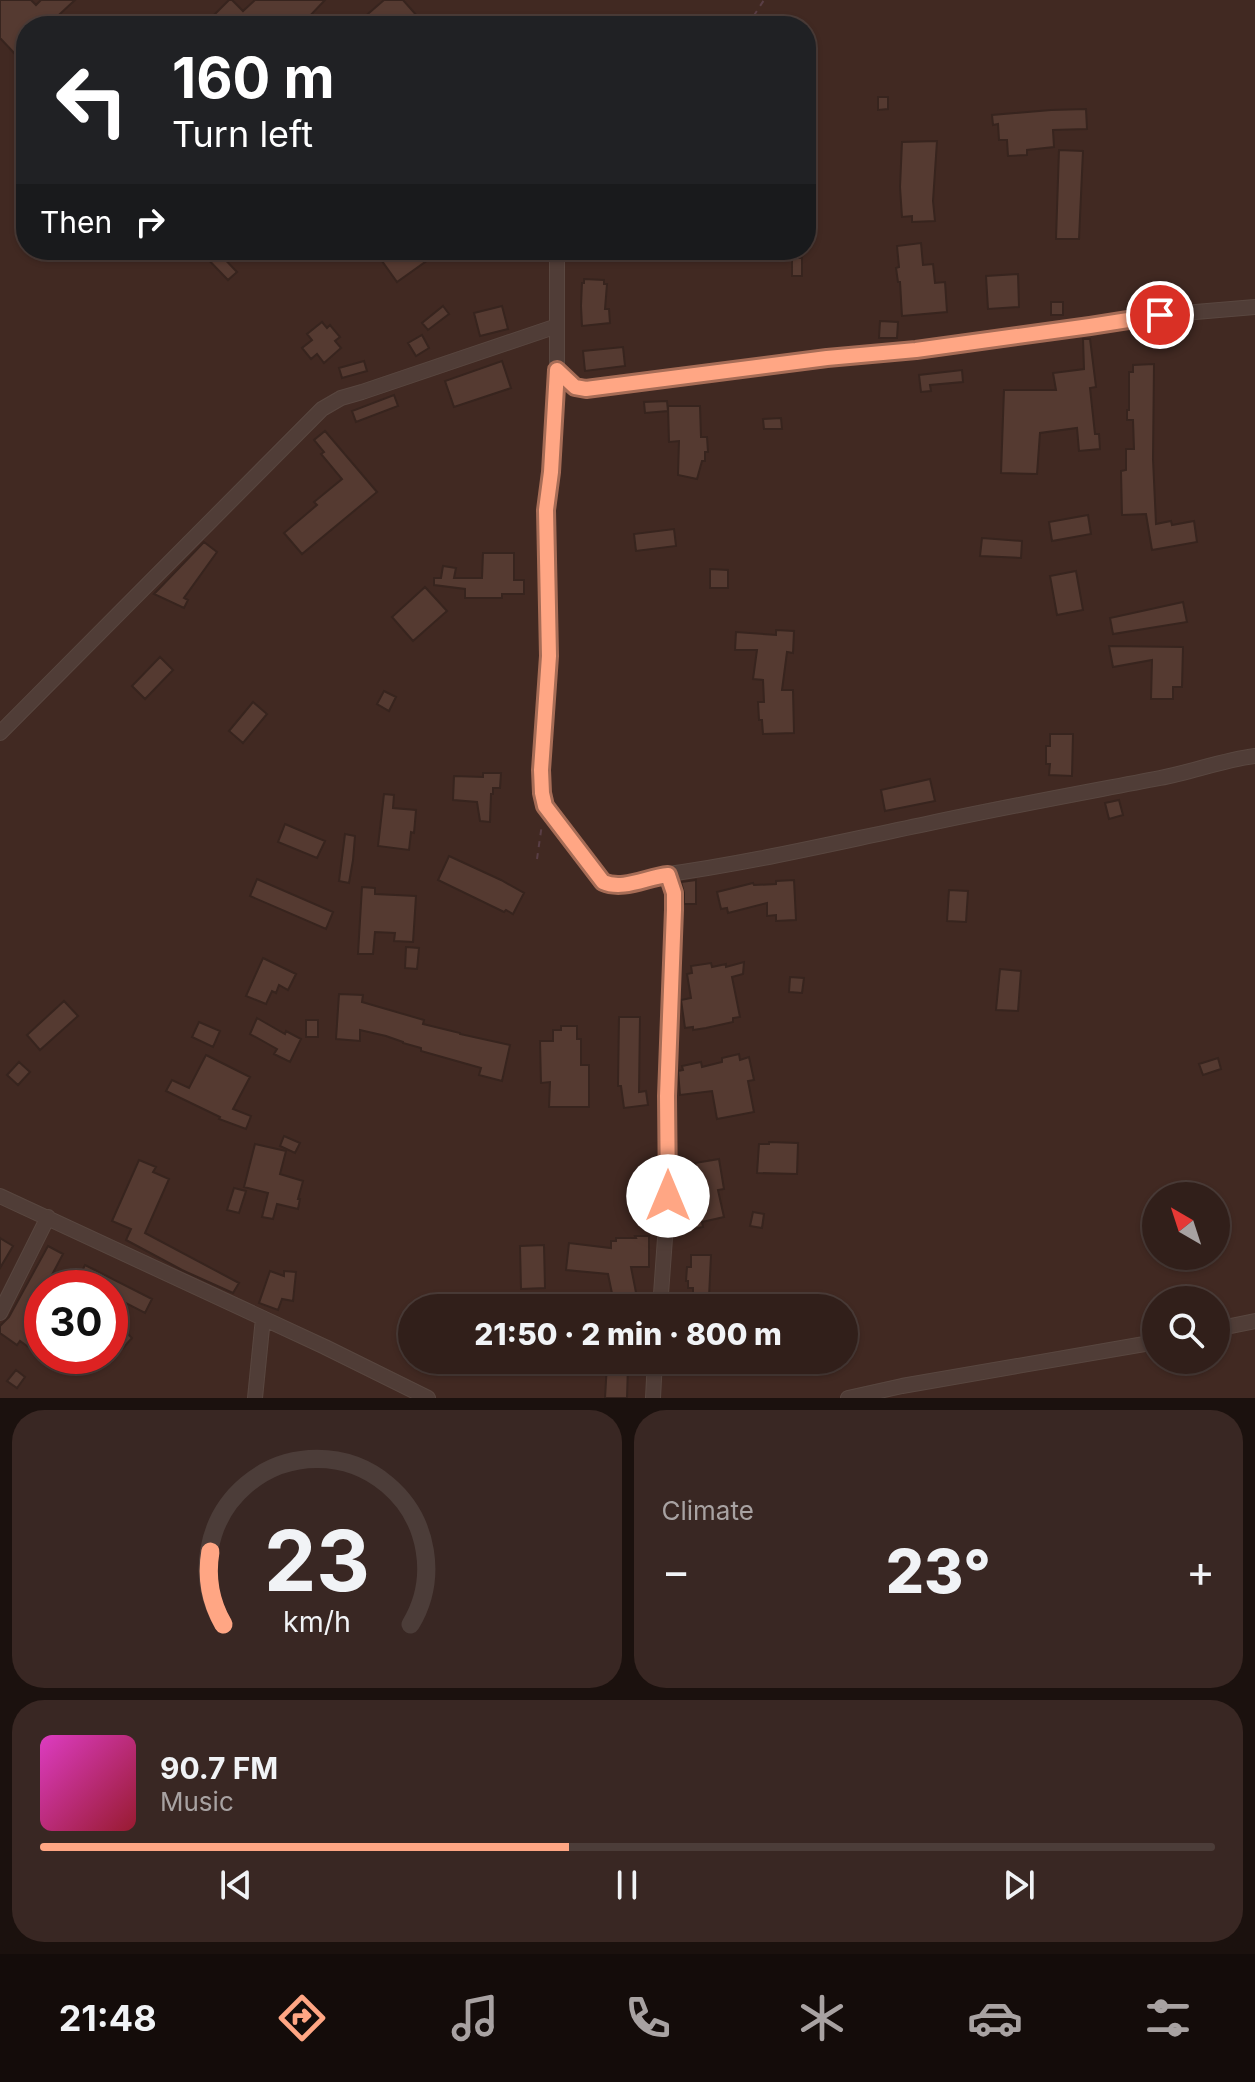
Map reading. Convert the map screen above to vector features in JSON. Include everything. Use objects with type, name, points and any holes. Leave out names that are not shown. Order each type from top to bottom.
[{"type":"street","points":[[557,260],[557,370],[546,510],[549,656],[542,793],[545,806],[603,882],[619,886],[757,860],[1255,756]]},
{"type":"street","points":[[557,370],[575,387],[586,389],[827,358],[916,350],[1160,315],[1255,307]]},
{"type":"street","points":[[0,733],[322,409],[341,398],[557,326]]},
{"type":"street","points":[[661,1294],[668,1196],[667,1096],[674,910],[674,893],[668,875]]},
{"type":"street","points":[[0,1196],[428,1398]]},
{"type":"street","points":[[0,1313],[48,1217]]},
{"type":"street","points":[[255,1398],[263,1318]]},
{"type":"street","points":[[1230,1326],[1255,1321]]},
{"type":"street","points":[[848,1398],[1142,1344]]},
{"type":"street","points":[[653,1398],[654,1374]]},
{"type":"path","points":[[537,859],[545,806]]},
{"type":"building","points":[[0,0],[31,0],[36,5],[41,0],[75,0],[58,16],[16,16],[16,55],[0,38]]},
{"type":"building","points":[[229,0],[243,11],[255,0],[325,0],[310,16],[213,16]]},
{"type":"building","points":[[384,0],[403,0],[417,16],[366,16]]},
{"type":"building","points":[[878,97],[888,97],[888,109],[878,110]]},
{"type":"building","points":[[1086,109],[1087,129],[1053,130],[1054,147],[1027,150],[1027,155],[1008,156],[1007,140],[999,140],[998,124],[993,125],[992,115]]},
{"type":"building","points":[[937,141],[933,201],[935,221],[912,222],[912,216],[902,217],[902,142]]},
{"type":"building","points":[[1059,150],[1083,151],[1079,239],[1056,239]]},
{"type":"building","points":[[921,243],[923,265],[933,264],[935,283],[945,282],[947,312],[902,316],[896,268],[899,267],[897,246]]},
{"type":"building","points":[[209,260],[226,260],[237,272],[228,280]]},
{"type":"building","points":[[383,260],[428,260],[397,282]]},
{"type":"building","points":[[792,260],[802,260],[802,276],[792,276]]},
{"type":"building","points":[[1018,274],[1019,307],[988,309],[986,276]]},
{"type":"building","points":[[584,279],[604,280],[607,284],[605,309],[609,309],[610,323],[582,326]]},
{"type":"building","points":[[1051,302],[1063,302],[1063,315],[1051,315]]},
{"type":"building","points":[[443,306],[449,314],[428,330],[422,323]]},
{"type":"building","points":[[502,306],[508,329],[480,336],[474,313]]},
{"type":"building","points":[[880,321],[898,322],[897,338],[879,338]]},
{"type":"building","points":[[322,322],[327,328],[330,325],[340,337],[335,341],[341,348],[324,363],[317,354],[311,359],[302,348],[312,340],[307,334]]},
{"type":"building","points":[[422,335],[429,348],[416,356],[408,343]]},
{"type":"building","points":[[1083,339],[1090,339],[1096,387],[1090,388],[1095,434],[1099,434],[1100,449],[1079,451],[1077,428],[1040,433],[1037,474],[1001,473],[1004,390],[1056,390],[1053,373],[1084,369]]},
{"type":"building","points":[[623,347],[625,366],[585,371],[583,351]]},
{"type":"building","points":[[364,361],[367,371],[342,378],[339,368]]},
{"type":"building","points":[[502,361],[511,388],[454,407],[445,381]]},
{"type":"building","points":[[1154,364],[1156,524],[1194,521],[1197,542],[1152,550],[1146,514],[1122,515],[1121,471],[1126,470],[1126,449],[1134,449],[1133,420],[1127,420],[1129,372],[1133,372],[1133,365]]},
{"type":"building","points":[[962,370],[963,382],[930,385],[931,391],[921,392],[919,375]]},
{"type":"building","points":[[394,395],[398,406],[356,422],[352,411]]},
{"type":"building","points":[[667,401],[668,411],[645,413],[644,402]]},
{"type":"building","points":[[668,406],[700,406],[701,437],[707,437],[708,452],[705,452],[705,461],[702,461],[697,479],[678,475],[679,441],[669,442]]},
{"type":"building","points":[[781,418],[782,429],[764,429],[763,419]]},
{"type":"building","points":[[325,431],[377,492],[302,554],[284,533],[342,479],[321,454],[324,452],[314,440]]},
{"type":"building","points":[[1088,515],[1091,534],[1052,541],[1049,522]]},
{"type":"building","points":[[674,529],[676,546],[636,551],[634,534]]},
{"type":"building","points":[[982,538],[1022,541],[1021,558],[980,556]]},
{"type":"building","points":[[204,542],[217,552],[184,598],[188,600],[184,608],[154,594]]},
{"type":"building","points":[[483,553],[514,553],[514,580],[524,580],[524,594],[502,594],[502,598],[465,598],[465,589],[434,585],[434,578],[441,578],[443,566],[456,568],[454,578],[482,578]]},
{"type":"building","points":[[710,569],[728,570],[728,588],[710,588]]},
{"type":"building","points":[[1076,571],[1083,610],[1057,615],[1050,576]]},
{"type":"building","points":[[425,587],[447,611],[413,641],[392,617]]},
{"type":"building","points":[[1183,602],[1187,622],[1113,634],[1110,618]]},
{"type":"building","points":[[776,630],[794,631],[793,653],[787,652],[782,690],[793,690],[794,733],[763,734],[758,702],[764,702],[763,680],[753,679],[757,650],[735,650],[736,632],[776,635]]},
{"type":"building","points":[[1109,646],[1183,647],[1182,687],[1173,687],[1173,699],[1151,699],[1152,660],[1113,667]]},
{"type":"building","points":[[160,657],[173,670],[145,699],[132,686]]},
{"type":"building","points":[[384,691],[396,697],[389,711],[377,704]]},
{"type":"building","points":[[253,702],[267,714],[243,743],[229,731]]},
{"type":"building","points":[[1050,734],[1073,734],[1072,776],[1049,775],[1046,746],[1050,746]]},
{"type":"building","points":[[483,773],[501,773],[500,788],[493,788],[491,794],[490,822],[480,821],[477,802],[453,800],[454,776],[483,777]]},
{"type":"building","points":[[930,779],[935,801],[885,811],[881,790]]},
{"type":"building","points":[[384,794],[394,795],[393,808],[416,810],[409,850],[378,846]]},
{"type":"building","points":[[1119,800],[1123,815],[1109,819],[1105,803]]},
{"type":"building","points":[[285,824],[325,841],[317,858],[278,842]]},
{"type":"building","points":[[345,834],[355,836],[349,883],[339,881]]},
{"type":"building","points":[[449,856],[524,893],[513,914],[438,880]]},
{"type":"building","points":[[257,879],[333,912],[326,929],[250,896]]},
{"type":"building","points":[[696,880],[696,904],[684,904],[681,882]]},
{"type":"building","points":[[794,880],[796,920],[776,921],[776,915],[767,916],[767,903],[728,913],[727,908],[721,909],[717,892],[753,883],[776,884],[776,881]]},
{"type":"building","points":[[362,887],[375,888],[375,894],[416,896],[413,942],[394,941],[395,933],[375,932],[373,954],[358,954]]},
{"type":"building","points":[[949,890],[968,891],[966,922],[947,921]]},
{"type":"building","points":[[406,947],[419,948],[417,969],[405,968]]},
{"type":"building","points":[[263,958],[296,974],[288,990],[279,985],[266,1004],[246,996]]},
{"type":"building","points":[[744,962],[743,974],[732,977],[740,1017],[733,1018],[733,1022],[706,1028],[685,1028],[681,1000],[691,998],[687,974],[692,973],[691,966],[711,963],[712,967],[726,964],[726,967]]},
{"type":"building","points":[[1000,969],[1021,971],[1018,1011],[996,1010]]},
{"type":"building","points":[[790,977],[804,978],[802,993],[789,992]]},
{"type":"building","points":[[339,994],[363,995],[362,1002],[424,1020],[423,1024],[510,1045],[502,1081],[479,1075],[481,1068],[421,1051],[421,1048],[386,1036],[360,1030],[360,1041],[336,1039]]},
{"type":"building","points":[[64,1001],[78,1016],[40,1050],[27,1035]]},
{"type":"building","points":[[619,1017],[640,1017],[639,1092],[646,1091],[648,1105],[624,1108],[621,1086],[618,1086]]},
{"type":"building","points":[[257,1018],[301,1039],[290,1062],[274,1054],[277,1049],[250,1034]]},
{"type":"building","points":[[306,1020],[318,1020],[318,1037],[306,1037]]},
{"type":"building","points":[[199,1022],[220,1031],[213,1047],[192,1037]]},
{"type":"building","points":[[561,1026],[577,1026],[577,1039],[581,1039],[581,1065],[589,1065],[589,1107],[549,1107],[550,1082],[541,1083],[540,1041],[553,1041],[553,1030],[561,1030]]},
{"type":"building","points":[[739,1054],[740,1060],[749,1057],[754,1080],[748,1081],[754,1112],[717,1119],[712,1091],[680,1095],[678,1071],[683,1070],[682,1066],[701,1062],[702,1067]]},
{"type":"building","points":[[206,1055],[250,1077],[233,1109],[251,1116],[246,1129],[219,1119],[166,1091],[172,1080],[189,1088]]},
{"type":"building","points":[[1218,1058],[1221,1069],[1203,1075],[1199,1064]]},
{"type":"building","points":[[19,1062],[30,1072],[18,1085],[7,1075]]},
{"type":"building","points":[[284,1136],[300,1143],[295,1153],[280,1146]]},
{"type":"building","points":[[798,1143],[797,1174],[757,1173],[759,1144]]},
{"type":"building","points":[[255,1144],[286,1151],[280,1174],[303,1181],[298,1209],[277,1204],[273,1219],[262,1217],[268,1193],[244,1187]]},
{"type":"building","points":[[719,1159],[724,1189],[718,1190],[724,1217],[702,1222],[703,1227],[689,1230],[684,1169],[696,1168],[695,1163]]},
{"type":"building","points":[[139,1160],[156,1167],[153,1172],[169,1179],[145,1233],[239,1283],[233,1293],[126,1240],[131,1229],[112,1221]]},
{"type":"building","points":[[234,1188],[246,1191],[239,1213],[227,1210]]},
{"type":"building","points":[[753,1212],[764,1214],[762,1228],[750,1226]]},
{"type":"building","points":[[649,1236],[649,1267],[631,1267],[636,1294],[612,1294],[608,1274],[566,1270],[569,1243],[611,1248],[611,1241],[616,1241],[616,1238]]},
{"type":"building","points":[[0,1238],[13,1246],[0,1268]]},
{"type":"building","points":[[544,1245],[545,1288],[521,1289],[520,1246]]},
{"type":"building","points":[[48,1246],[63,1254],[55,1270],[35,1270]]},
{"type":"building","points":[[691,1255],[711,1255],[709,1294],[693,1294],[693,1288],[688,1288],[687,1267],[691,1267]]},
{"type":"building","points":[[270,1271],[284,1276],[284,1271],[296,1272],[293,1301],[282,1299],[278,1310],[259,1303]]},
{"type":"building","points":[[128,1287],[152,1299],[145,1313],[128,1304]]},
{"type":"building","points":[[24,1290],[24,1344],[20,1341],[17,1345],[0,1333],[0,1326],[9,1317]]},
{"type":"building","points":[[16,1370],[25,1377],[17,1388],[7,1381]]},
{"type":"building","points":[[606,1374],[628,1374],[627,1398],[605,1398]]},
{"type":"route","points":[[668,1196],[672,884],[668,875],[619,886],[603,882],[545,806],[542,793],[549,656],[546,510],[557,370],[575,387],[586,389],[827,358],[916,350],[1160,315]]}]
